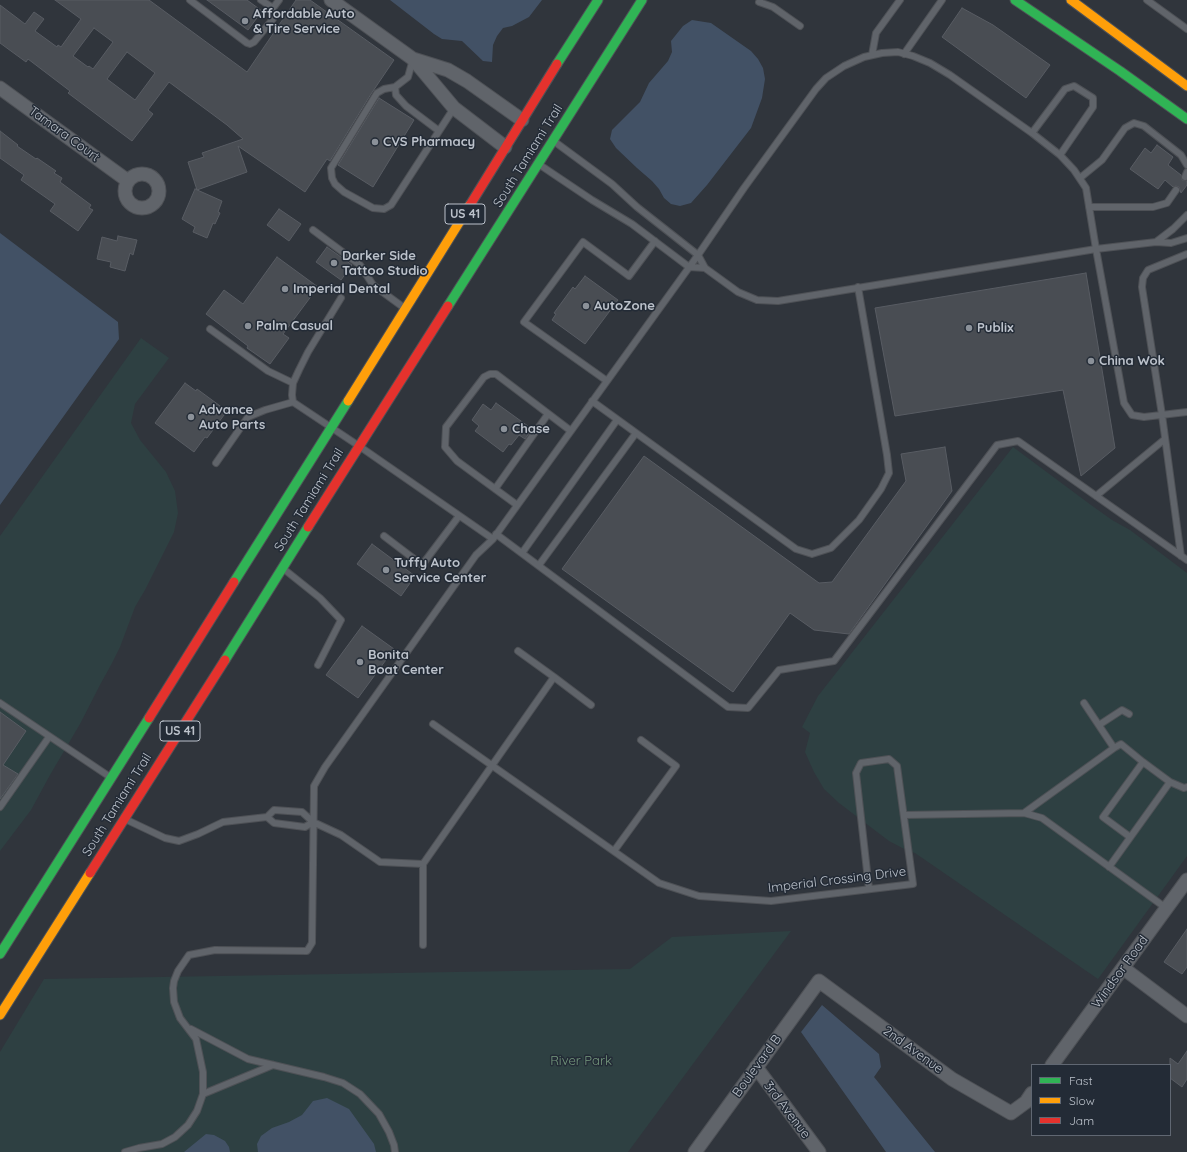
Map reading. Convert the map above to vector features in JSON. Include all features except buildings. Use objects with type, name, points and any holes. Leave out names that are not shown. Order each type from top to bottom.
[{"type":"main road","name":"South Tamiami Trail","points":[[2,947],[111,778],[406,310],[505,147],[598,0]]},
{"type":"main road","name":"South Tamiami Trail","points":[[0,1015],[642,0]]},
{"type":"main road","points":[[1015,0],[1120,71],[1187,119]]},
{"type":"main road","points":[[1071,0],[1187,86]]},
{"type":"street","points":[[331,0],[412,59],[454,108],[505,147]]},
{"type":"street","points":[[412,59],[448,70],[467,80],[522,120]]},
{"type":"street","name":"Tamara Court","points":[[0,88],[128,181]]},
{"type":"street","name":"Windsor Road","points":[[1053,1064],[1187,880]]},
{"type":"street","points":[[1123,968],[1187,1016]]},
{"type":"street","name":"Boulevard B","points":[[695,1152],[818,981]]},
{"type":"street","name":"2nd Avenue","points":[[818,981],[952,1078],[1011,1113],[1026,1102],[1031,1094]]},
{"type":"street","name":"3rd Avenue","points":[[756,1067],[819,1152]]},
{"type":"lane","points":[[190,0],[250,44],[254,42],[273,19],[273,8],[279,0]]},
{"type":"lane","points":[[261,0],[273,8]]},
{"type":"lane","points":[[872,55],[876,33],[900,0]]},
{"type":"lane","points":[[904,54],[942,0]]},
{"type":"lane","points":[[1147,0],[1187,29]]},
{"type":"lane","points":[[758,1],[773,7],[800,26]]},
{"type":"lane","points":[[125,1152],[162,1144],[175,1137],[188,1125],[194,1116],[202,1094],[203,1072],[196,1039],[180,1018],[174,1002],[173,988],[178,971],[190,955],[215,950],[307,951],[312,943],[314,786],[476,555],[494,536],[517,505],[698,255],[744,188],[816,89],[826,78],[844,66],[872,55],[898,52],[913,56],[930,63],[950,75],[1032,133],[1060,155],[1074,170],[1086,188],[1124,404],[1132,415],[1144,417],[1187,412]]},
{"type":"lane","points":[[412,59],[408,77],[395,87],[384,89],[377,93],[331,168],[332,178],[335,184],[344,192],[373,208],[384,209],[391,205],[454,108]]},
{"type":"lane","points":[[1032,133],[1065,89],[1074,86],[1093,98],[1093,107],[1060,155]]},
{"type":"lane","points":[[395,87],[396,94],[406,106],[439,131]]},
{"type":"lane","points":[[1080,178],[1102,160],[1125,128],[1134,123],[1144,126],[1181,155],[1187,165]]},
{"type":"lane","points":[[554,141],[612,184],[642,211],[698,255],[706,268],[738,292],[757,300],[778,301],[1096,249],[1156,242],[1171,244],[1187,238]]},
{"type":"lane","points":[[539,164],[592,200],[632,224],[689,267],[706,268]]},
{"type":"lane","points":[[1089,207],[1153,207],[1167,203],[1176,190]]},
{"type":"lane","points":[[1156,242],[1173,229],[1187,215]]},
{"type":"lane","points":[[313,230],[360,265],[373,285],[406,310]]},
{"type":"lane","points":[[607,381],[524,322],[583,242],[629,276],[655,242]]},
{"type":"lane","points":[[1184,558],[1142,287],[1148,270],[1187,254]]},
{"type":"lane","points":[[592,401],[796,549],[812,554],[831,548],[858,520],[881,488],[889,472],[858,288]]},
{"type":"lane","points":[[341,298],[308,352],[294,383],[292,395],[293,402],[460,516],[522,553],[728,707],[748,708],[779,670],[834,661],[997,445],[1018,441],[1184,558]]},
{"type":"lane","points":[[210,329],[268,371],[294,383]]},
{"type":"lane","points":[[517,505],[457,461],[445,447],[446,427],[484,377],[490,374],[496,374],[571,431]]},
{"type":"lane","points":[[216,463],[248,417],[265,410],[293,402]]},
{"type":"lane","points":[[496,490],[548,414]]},
{"type":"lane","points":[[522,553],[617,420]]},
{"type":"lane","points":[[539,565],[636,433]]},
{"type":"lane","points":[[1096,496],[1166,439]]},
{"type":"lane","points":[[384,536],[422,565],[460,516]]},
{"type":"lane","points":[[282,568],[320,598],[341,620],[318,665]]},
{"type":"lane","points":[[518,651],[591,705]]},
{"type":"lane","points":[[424,945],[423,864],[554,678]]},
{"type":"lane","points":[[1084,703],[1114,748]]},
{"type":"lane","points":[[0,704],[111,778]]},
{"type":"lane","points":[[1099,725],[1122,710],[1129,714]]},
{"type":"lane","name":"Imperial Crossing Drive","points":[[433,724],[659,883],[699,896],[771,901],[913,884],[904,815]]},
{"type":"lane","points":[[0,806],[49,737]]},
{"type":"lane","points":[[614,851],[676,766],[641,740]]},
{"type":"lane","points":[[1024,813],[1121,744],[1170,782],[1184,788],[1187,787]]},
{"type":"lane","points":[[869,889],[856,773],[862,763],[889,759],[897,766],[904,815],[1024,813],[1042,818],[1166,908]]},
{"type":"lane","points":[[1130,837],[1103,817],[1143,762]]},
{"type":"lane","points":[[1109,867],[1170,782]]},
{"type":"lane","points":[[124,819],[165,838],[179,841],[223,822],[267,817],[274,810],[302,812],[313,822],[341,835],[380,862],[423,864]]},
{"type":"lane","points":[[267,817],[274,823],[305,827],[313,822]]},
{"type":"lane","points":[[188,1027],[248,1059],[343,1083],[360,1094],[379,1114],[389,1132],[395,1152]]},
{"type":"lane","points":[[202,1094],[273,1065]]},
{"type":"green space","points":[[141,338],[169,358],[135,404],[131,423],[140,440],[166,472],[175,491],[178,513],[174,532],[135,607],[120,647],[80,724],[31,810],[0,851],[0,536]]},
{"type":"green space","points":[[1013,447],[1112,520],[1130,530],[1187,573],[1187,856],[1098,979],[915,853],[889,841],[839,803],[824,789],[805,752],[810,733],[802,727],[818,696]]},
{"type":"green space","name":"River Park","points":[[791,931],[628,1152],[0,1152],[0,1052],[44,979],[630,969],[672,937]]},
{"type":"water","points":[[390,0],[542,0],[529,17],[512,26],[503,28],[493,45],[492,62],[483,61],[462,41],[442,39]]},
{"type":"water","points":[[692,20],[711,23],[751,51],[763,68],[765,79],[762,98],[751,128],[707,185],[691,203],[680,206],[671,204],[664,198],[652,181],[616,148],[610,139],[612,130],[640,102],[649,83],[668,61],[672,52],[671,41],[683,26]]},
{"type":"water","points":[[0,233],[118,322],[119,339],[0,505]]},
{"type":"water","points":[[822,1005],[879,1054],[881,1067],[874,1077],[935,1152],[886,1152],[801,1032]]},
{"type":"water","points":[[327,1098],[349,1109],[374,1144],[376,1152],[258,1152],[257,1144],[261,1136],[272,1128],[289,1122],[302,1115],[313,1101]]},
{"type":"water","points":[[206,1134],[214,1135],[225,1141],[230,1152],[184,1152]]},
{"type":"traffic: fast","points":[[557,64],[598,0]]},
{"type":"traffic: fast","points":[[448,306],[642,0]]},
{"type":"traffic: fast","points":[[1015,0],[1120,71],[1187,119]]},
{"type":"traffic: fast","points":[[234,582],[348,401]]},
{"type":"traffic: fast","points":[[225,660],[308,527]]},
{"type":"traffic: fast","points":[[0,954],[149,718]]},
{"type":"traffic: slow","points":[[1071,0],[1187,86]]},
{"type":"traffic: slow","points":[[348,401],[470,205]]},
{"type":"traffic: slow","points":[[0,1015],[90,873]]},
{"type":"traffic: jam","points":[[470,205],[557,64]]},
{"type":"traffic: jam","points":[[308,527],[448,306]]},
{"type":"traffic: jam","points":[[149,718],[234,582]]},
{"type":"traffic: jam","points":[[90,873],[225,660]]},
{"type":"place","name":"Affordable Auto & Tire Service","points":[[245,21]]},
{"type":"place","name":"CVS Pharmacy","points":[[375,142]]},
{"type":"place","name":"Darker Side Tattoo Studio","points":[[334,263]]},
{"type":"place","name":"Imperial Dental","points":[[285,289]]},
{"type":"place","name":"AutoZone","points":[[586,306]]},
{"type":"place","name":"Palm Casual","points":[[248,326]]},
{"type":"place","name":"Publix","points":[[969,328]]},
{"type":"place","name":"China Wok","points":[[1091,361]]},
{"type":"place","name":"Advance Auto Parts","points":[[191,417]]},
{"type":"place","name":"Chase","points":[[504,429]]},
{"type":"place","name":"Tuffy Auto Service Center","points":[[386,570]]},
{"type":"place","name":"Bonita Boat Center","points":[[360,662]]}]
